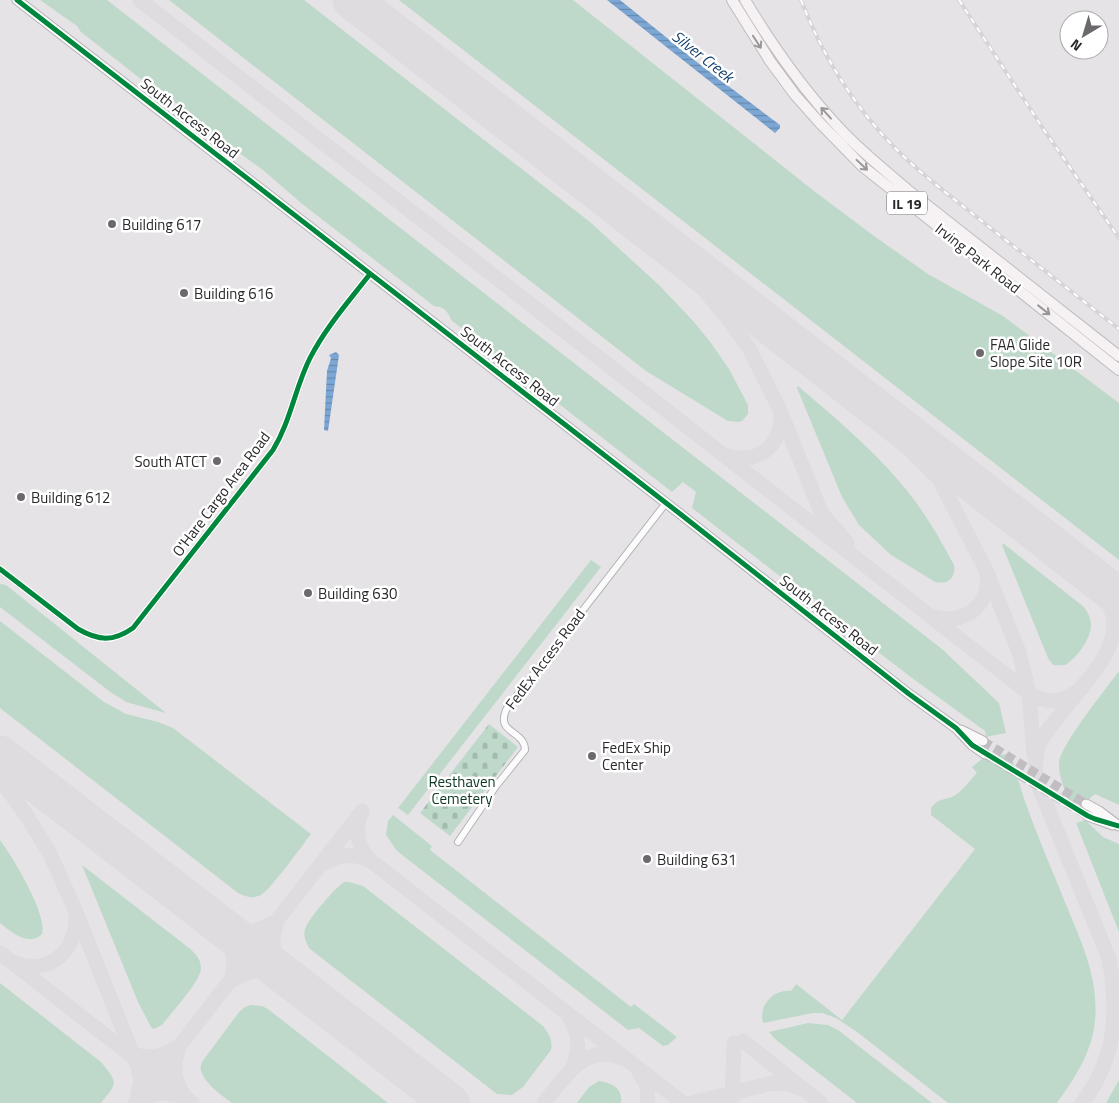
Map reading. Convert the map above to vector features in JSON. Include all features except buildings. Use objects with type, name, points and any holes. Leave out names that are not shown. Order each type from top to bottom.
[{"type":"main road","name":"Irving Park Road","points":[[732,0],[770,61],[795,94],[855,159],[894,193],[1119,370]]},
{"type":"main road","name":"Irving Park Road","points":[[745,0],[760,26],[798,79],[844,134],[902,184],[1119,356]]},
{"type":"street","name":"South Access Road","points":[[17,0],[903,689],[956,728],[972,745],[985,754]]},
{"type":"street","name":"O'Hare Cargo Area Road","points":[[0,568],[78,629],[91,636],[116,637],[133,628],[273,450],[288,422],[303,373],[310,358],[328,330],[370,274]]},
{"type":"street","name":"FedEx Access Road","points":[[458,842],[496,786],[525,750],[524,742],[507,728],[504,722],[503,715],[507,708],[666,503]]},
{"type":"street","name":"South Access Road","points":[[956,728],[984,741]]},
{"type":"street","points":[[1086,804],[1119,826]]},
{"type":"street","points":[[1088,816],[1119,826]]},
{"type":"green space","points":[[40,0],[107,0],[942,649],[999,703],[1006,733],[986,737],[985,731],[827,613],[819,602],[808,598],[692,508],[696,492],[683,482],[672,492],[451,320],[445,310],[434,306],[301,203],[263,170],[185,114],[185,110],[170,99],[165,98],[81,32],[77,26]]},
{"type":"green space","points":[[169,0],[304,0],[590,222],[660,286],[694,322],[729,369],[748,405],[748,414],[742,421],[728,421],[646,371]]},
{"type":"green space","points":[[399,0],[573,0],[814,191],[874,236],[928,274],[1003,316],[1119,403],[1119,560]]},
{"type":"green space","points":[[736,0],[740,0],[817,108],[987,256],[984,259],[892,185],[828,125],[788,78]]},
{"type":"green space","points":[[798,386],[863,443],[915,500],[954,565],[954,574],[950,580],[940,583],[935,582],[891,555],[859,525],[842,497],[797,388]]},
{"type":"green space","points":[[1004,544],[1084,607],[1088,613],[1091,625],[1089,636],[1078,653],[1065,665],[1053,665],[1048,658],[1002,545]]},
{"type":"green space","points":[[591,560],[601,567],[408,815],[398,808]]},
{"type":"green space","points":[[0,584],[6,585],[166,713],[126,702],[0,607]]},
{"type":"green space","points":[[0,621],[104,702],[126,714],[173,728],[311,834],[286,867],[261,895],[252,897],[238,893],[0,708]]},
{"type":"green space","points":[[1119,671],[1119,805],[1095,794],[1089,799],[1069,804],[1060,773],[1059,763],[1062,754],[1075,730]]},
{"type":"green space","name":"Resthaven Cemetery","points":[[489,724],[518,747],[450,836],[420,813]]},
{"type":"green space","points":[[1011,753],[1029,812],[1084,948],[1092,976],[1096,1006],[1093,1032],[1082,1064],[1057,1103],[948,1103],[857,1032],[836,1018],[822,1013],[813,1013],[763,1023],[762,1016],[765,1004],[779,993],[791,991],[796,984],[842,1020],[975,849],[931,815],[931,808],[939,801],[954,796],[960,791],[977,773],[972,767],[982,759]]},
{"type":"green space","points":[[393,815],[432,846],[430,850],[631,1007],[634,1004],[677,1037],[668,1045],[663,1046],[639,1028],[628,1030],[397,851],[386,835],[388,821]]},
{"type":"green space","points":[[1085,820],[1103,837],[1119,844],[1119,932],[1076,823]]},
{"type":"green space","points":[[0,840],[35,900],[42,925],[42,934],[37,938],[26,939],[20,937],[0,923]]},
{"type":"green space","points":[[82,865],[189,948],[199,959],[201,968],[196,981],[162,1025],[154,1029],[151,1027],[138,1002]]},
{"type":"green space","points":[[344,882],[363,886],[543,1026],[550,1037],[551,1050],[523,1087],[512,1095],[497,1094],[310,949],[304,936],[306,927],[323,903]]},
{"type":"green space","points":[[0,983],[101,1062],[111,1074],[114,1082],[111,1091],[101,1103],[0,1103]]},
{"type":"green space","points":[[251,1005],[262,1006],[268,1009],[388,1103],[232,1103],[205,1079],[202,1075],[201,1066],[239,1012]]},
{"type":"green space","points":[[808,1023],[828,1025],[838,1030],[932,1103],[857,1103],[775,1039],[769,1032]]},
{"type":"green space","points":[[1119,1080],[1119,1103],[1106,1103]]},
{"type":"green space","points":[[599,1081],[616,1087],[620,1094],[621,1103],[577,1103],[589,1087]]},
{"type":"water","points":[[607,0],[620,0],[698,63],[780,125],[780,128],[775,133]]},
{"type":"water","points":[[336,352],[339,355],[328,431],[324,430],[327,371],[331,358],[329,355]]},
{"type":"taxiway","points":[[140,0],[1029,693],[1044,700],[1057,701],[1069,697],[1082,688]]},
{"type":"taxiway","points":[[599,192],[696,280],[749,348],[779,408],[821,512],[847,543]]},
{"type":"taxiway","points":[[815,360],[869,408],[939,479],[986,570],[1019,652],[1029,693],[1034,755]]},
{"type":"taxiway","points":[[727,456],[749,458],[766,450],[777,436],[781,415]]},
{"type":"taxiway","points":[[932,616],[954,618],[964,616],[972,611],[984,596],[987,586],[987,574]]},
{"type":"taxiway","points":[[1082,1103],[1102,1069],[1108,1052],[1114,1016],[1112,979],[1109,959],[1036,779],[1035,766],[1039,745],[1043,738],[1094,672],[1112,639],[1114,620],[1108,597],[1102,584]]},
{"type":"taxiway","points":[[0,759],[56,798]]},
{"type":"taxiway","points":[[0,779],[27,816],[50,854],[76,912],[138,1067],[141,1081],[137,1099]]},
{"type":"taxiway","points":[[362,811],[358,824],[358,838],[366,856],[371,861],[683,1103]]},
{"type":"taxiway","points":[[135,1103],[359,815]]},
{"type":"taxiway","points":[[323,864],[335,858],[347,856],[365,858],[371,861]]},
{"type":"taxiway","points":[[15,963],[39,966],[50,963],[59,957],[67,949],[72,939],[76,915]]},
{"type":"taxiway","points":[[277,922],[273,942],[284,974]]},
{"type":"taxiway","points":[[224,927],[254,931],[272,923]]},
{"type":"taxiway","points":[[224,927],[229,939],[234,962],[232,976]]},
{"type":"taxiway","points":[[0,953],[192,1103]]},
{"type":"taxiway","points":[[233,980],[246,973],[258,971],[284,974]]},
{"type":"taxiway","points":[[569,1017],[575,1029],[578,1042],[577,1055],[572,1068]]},
{"type":"taxiway","points":[[743,1041],[821,1103]]},
{"type":"taxiway","points":[[732,1101],[734,1043]]},
{"type":"taxiway","points":[[131,1053],[142,1056],[159,1056],[175,1048]]},
{"type":"taxiway","points":[[178,1051],[175,1062],[175,1074],[178,1085],[184,1095]]},
{"type":"taxiway","points":[[544,1103],[567,1074],[586,1059],[597,1055],[609,1054],[622,1058]]},
{"type":"taxiway","points":[[639,1072],[647,1086],[648,1103]]},
{"type":"taxiway","points":[[691,1103],[773,1083],[790,1084],[804,1090]]},
{"type":"taxiway","points":[[138,1102],[160,1094],[183,1097]]},
{"type":"runway","points":[[352,0],[1119,597]]},
{"type":"runway","points":[[0,755],[450,1103]]},
{"type":"tunnel","points":[[983,741],[1086,804]]},
{"type":"tunnel","points":[[985,754],[1088,816]]},
{"type":"railway","points":[[801,0],[809,21],[841,80],[867,117],[897,150],[944,191],[1119,329]]},
{"type":"railway","points":[[959,0],[1044,130],[1119,238]]},
{"type":"cycle path","points":[[17,0],[679,513],[909,694],[956,728],[972,745],[1088,816],[1119,826]]},
{"type":"cycle path","points":[[0,569],[78,629],[86,633],[99,638],[112,638],[126,633],[133,628],[273,450],[284,427],[300,381],[316,347],[330,325],[370,274]]},
{"type":"place","name":"Building 617","points":[[112,224]]},
{"type":"place","name":"Building 616","points":[[184,293]]},
{"type":"place","name":"FAA Glide Slope Site 10R","points":[[980,353]]},
{"type":"place","name":"South ATCT","points":[[217,461]]},
{"type":"place","name":"Building 612","points":[[21,497]]},
{"type":"place","name":"Building 630","points":[[308,593]]},
{"type":"place","name":"FedEx Ship Center","points":[[592,756]]},
{"type":"place","name":"Building 631","points":[[647,859]]},
{"type":"water label","name":"Silver Creek","points":[[703,56]]}]
